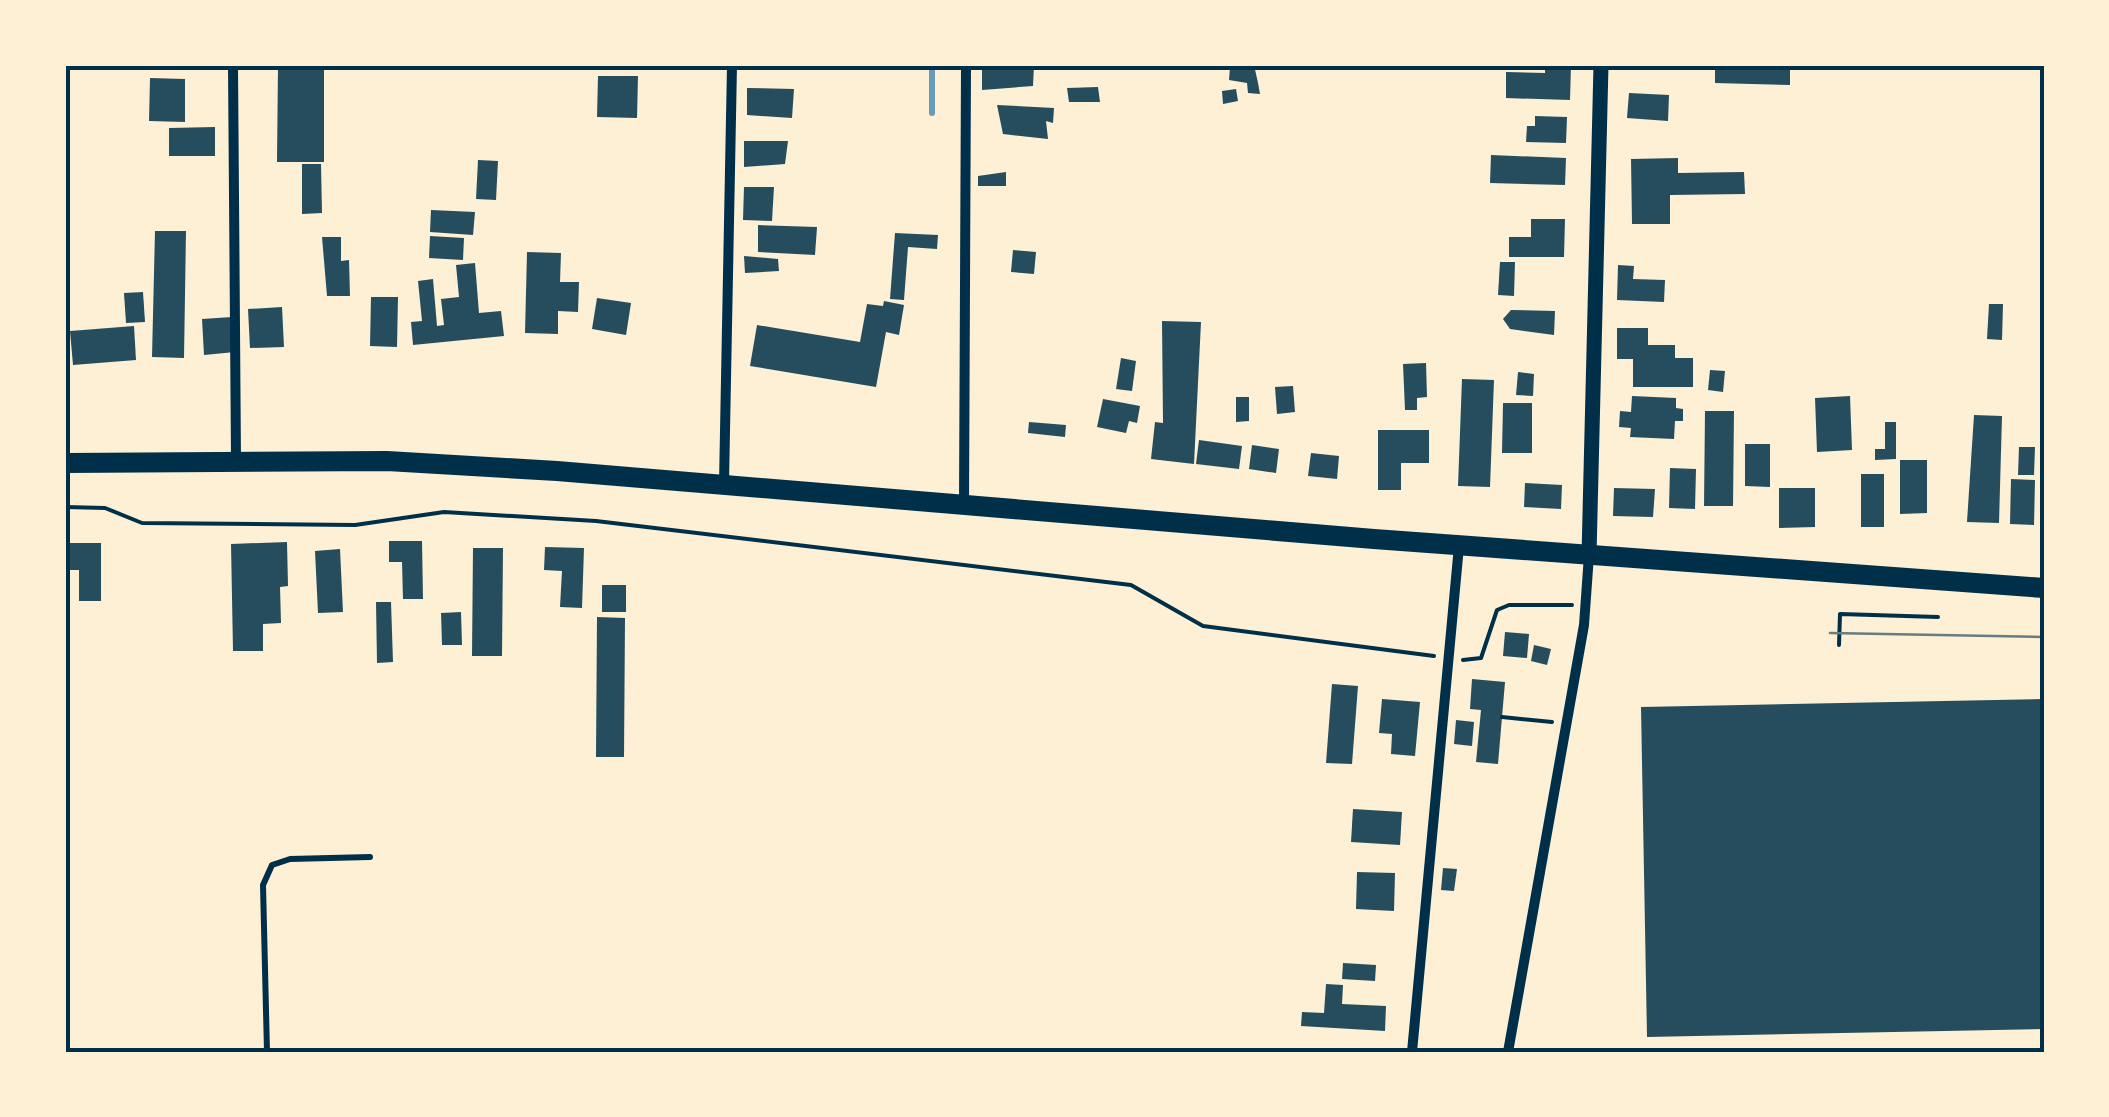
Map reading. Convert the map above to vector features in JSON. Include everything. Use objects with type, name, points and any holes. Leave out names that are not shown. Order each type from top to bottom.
[{"type":"main road","points":[[65,463],[236,459],[406,462],[1458,546],[2044,588]]},
{"type":"street","points":[[233,65],[236,459]]},
{"type":"street","points":[[724,486],[732,65]]},
{"type":"street","points":[[964,504],[966,65]]},
{"type":"street","points":[[1508,1052],[1584,625],[1600,65]]},
{"type":"street","points":[[1412,1052],[1458,546]]},
{"type":"lane","points":[[267,1052],[263,885],[272,865],[290,858],[370,857]]},
{"type":"path","points":[[65,508],[105,508],[142,522],[355,526],[444,512],[615,524],[1130,585],[1202,626],[1448,658],[1481,658],[1498,610],[1509,605],[1568,605]]},
{"type":"path","points":[[1839,645],[1840,614],[1938,617]]},
{"type":"path","points":[[1502,717],[1566,723]]},
{"type":"building","points":[[278,65],[324,65],[324,162],[277,162]]},
{"type":"building","points":[[982,65],[1034,65],[1033,86],[982,90]]},
{"type":"building","points":[[1254,65],[1260,94],[1248,93],[1247,83],[1229,80],[1230,67]]},
{"type":"building","points":[[1545,65],[1571,65],[1570,100],[1506,98],[1506,72],[1545,73]]},
{"type":"building","points":[[1715,65],[1790,65],[1790,85],[1715,83]]},
{"type":"building","points":[[598,76],[638,76],[637,118],[597,117]]},
{"type":"building","points":[[150,78],[185,79],[185,122],[149,121]]},
{"type":"building","points":[[1098,87],[1100,102],[1069,102],[1067,88]]},
{"type":"building","points":[[747,88],[794,89],[792,118],[747,115]]},
{"type":"building","points":[[1236,89],[1238,101],[1223,104],[1222,91]]},
{"type":"building","points":[[1629,93],[1669,95],[1668,121],[1627,118]]},
{"type":"building","points":[[997,105],[1054,108],[1053,123],[1046,121],[1048,139],[1003,134]]},
{"type":"building","points":[[1535,116],[1567,117],[1566,143],[1526,142],[1527,126],[1535,126]]},
{"type":"building","points":[[215,127],[215,156],[169,156],[169,128]]},
{"type":"building","points":[[744,141],[788,141],[785,164],[744,167]]},
{"type":"building","points":[[1491,155],[1566,158],[1565,185],[1490,183]]},
{"type":"building","points":[[1678,158],[1678,173],[1744,172],[1745,194],[1670,195],[1670,224],[1632,224],[1631,159]]},
{"type":"building","points":[[478,160],[498,161],[496,200],[476,199]]},
{"type":"building","points":[[302,164],[321,164],[322,213],[302,214]]},
{"type":"building","points":[[1006,172],[1006,186],[978,186],[978,176]]},
{"type":"building","points":[[744,187],[774,187],[772,221],[743,220]]},
{"type":"building","points":[[431,210],[475,212],[473,235],[430,232]]},
{"type":"building","points":[[1531,219],[1565,219],[1564,257],[1509,257],[1509,237],[1531,237]]},
{"type":"building","points":[[758,225],[817,227],[815,255],[758,252]]},
{"type":"building","points":[[155,231],[186,231],[184,358],[152,357]]},
{"type":"building","points":[[895,233],[938,235],[937,249],[908,247],[904,300],[890,299]]},
{"type":"building","points":[[430,236],[464,238],[463,260],[429,258]]},
{"type":"building","points":[[322,237],[341,237],[341,261],[349,260],[350,296],[327,296]]},
{"type":"building","points":[[1013,250],[1036,252],[1034,274],[1011,272]]},
{"type":"building","points":[[527,252],[561,253],[560,282],[579,282],[578,312],[558,311],[558,334],[525,333]]},
{"type":"building","points":[[744,256],[778,259],[779,271],[745,273]]},
{"type":"building","points":[[1500,262],[1515,262],[1514,296],[1498,295]]},
{"type":"building","points":[[475,263],[479,313],[501,311],[504,336],[413,345],[411,322],[422,321],[418,281],[433,279],[437,326],[444,325],[441,299],[459,297],[456,265]]},
{"type":"building","points":[[1618,265],[1634,266],[1633,279],[1665,280],[1664,302],[1617,300]]},
{"type":"building","points":[[143,292],[145,322],[126,323],[124,293]]},
{"type":"building","points":[[371,297],[398,297],[397,347],[370,346]]},
{"type":"building","points":[[597,298],[631,303],[626,335],[592,329]]},
{"type":"building","points":[[884,301],[904,305],[899,335],[886,332],[876,387],[750,366],[757,325],[860,342],[867,304],[883,306]]},
{"type":"building","points":[[1989,304],[2003,304],[2002,340],[1987,339]]},
{"type":"building","points":[[282,307],[284,347],[250,348],[248,309]]},
{"type":"building","points":[[1511,310],[1555,311],[1554,335],[1510,329],[1503,319]]},
{"type":"building","points":[[232,317],[235,352],[204,355],[202,319]]},
{"type":"building","points":[[1162,321],[1201,322],[1194,464],[1151,459],[1155,422],[1163,423]]},
{"type":"building","points":[[134,326],[136,360],[73,365],[70,331]]},
{"type":"building","points":[[1617,328],[1648,328],[1648,345],[1675,345],[1675,358],[1693,358],[1693,387],[1633,387],[1633,359],[1617,359]]},
{"type":"building","points":[[1121,358],[1136,361],[1132,391],[1116,389]]},
{"type":"building","points":[[1426,363],[1427,397],[1417,398],[1417,410],[1405,410],[1403,364]]},
{"type":"building","points":[[1710,370],[1725,371],[1723,392],[1708,390]]},
{"type":"building","points":[[1518,372],[1534,374],[1533,396],[1516,395]]},
{"type":"building","points":[[1462,379],[1494,380],[1490,487],[1458,486]]},
{"type":"building","points":[[1293,386],[1295,412],[1277,414],[1275,387]]},
{"type":"building","points":[[1632,396],[1676,398],[1676,408],[1683,409],[1683,421],[1675,421],[1674,439],[1630,437],[1631,428],[1619,427],[1620,411],[1631,412]]},
{"type":"building","points":[[1850,396],[1852,450],[1817,452],[1815,398]]},
{"type":"building","points":[[1236,397],[1249,397],[1249,421],[1236,422]]},
{"type":"building","points":[[1103,399],[1140,406],[1137,423],[1129,421],[1126,433],[1097,427]]},
{"type":"building","points":[[1503,403],[1532,403],[1532,453],[1502,453]]},
{"type":"building","points":[[1705,411],[1734,411],[1733,506],[1704,506]]},
{"type":"building","points":[[1974,415],[2002,416],[1999,523],[1967,522]]},
{"type":"building","points":[[1029,422],[1066,425],[1065,437],[1028,433]]},
{"type":"building","points":[[1885,422],[1896,422],[1896,459],[1875,460],[1875,449],[1885,449]]},
{"type":"building","points":[[1378,430],[1429,430],[1429,463],[1401,463],[1401,490],[1378,490]]},
{"type":"building","points":[[1199,440],[1242,446],[1239,469],[1196,464]]},
{"type":"building","points":[[1745,444],[1770,444],[1770,487],[1745,486]]},
{"type":"building","points":[[1252,445],[1279,449],[1276,473],[1249,469]]},
{"type":"building","points":[[2019,447],[2035,447],[2034,475],[2018,475]]},
{"type":"building","points":[[1311,453],[1339,456],[1337,479],[1308,476]]},
{"type":"building","points":[[1900,460],[1927,460],[1927,513],[1900,514]]},
{"type":"building","points":[[1670,468],[1696,469],[1695,509],[1669,508]]},
{"type":"building","points":[[1861,474],[1884,474],[1884,527],[1861,527]]},
{"type":"building","points":[[2011,479],[2035,480],[2034,525],[2010,524]]},
{"type":"building","points":[[1525,483],[1562,485],[1561,509],[1524,507]]},
{"type":"building","points":[[1614,488],[1655,489],[1653,517],[1613,516]]},
{"type":"building","points":[[1779,488],[1815,488],[1815,527],[1779,528]]},
{"type":"building","points":[[389,541],[422,541],[423,599],[403,599],[402,562],[389,562]]},
{"type":"building","points":[[287,542],[288,586],[280,587],[281,623],[263,624],[263,651],[233,651],[231,544]]},
{"type":"building","points":[[70,543],[101,543],[101,601],[79,601],[79,570],[70,570]]},
{"type":"building","points":[[545,547],[584,548],[582,608],[560,607],[562,571],[544,570]]},
{"type":"building","points":[[473,548],[503,548],[502,656],[472,656]]},
{"type":"building","points":[[340,549],[343,612],[318,613],[315,551]]},
{"type":"building","points":[[602,585],[626,585],[626,612],[602,612]]},
{"type":"building","points":[[376,602],[391,602],[393,662],[377,663]]},
{"type":"building","points":[[461,612],[462,645],[442,645],[441,613]]},
{"type":"building","points":[[597,617],[625,618],[624,757],[596,757]]},
{"type":"building","points":[[1505,632],[1529,634],[1527,658],[1503,656]]},
{"type":"building","points":[[1534,645],[1551,649],[1547,665],[1531,661]]},
{"type":"building","points":[[1472,679],[1505,682],[1498,764],[1476,762],[1481,710],[1470,709]]},
{"type":"building","points":[[1332,684],[1358,686],[1352,764],[1326,763]]},
{"type":"building","points":[[1382,699],[1420,702],[1415,756],[1391,754],[1392,734],[1379,733]]},
{"type":"building","points":[[2044,699],[2044,1029],[1647,1037],[1641,707]]},
{"type":"building","points":[[1456,720],[1474,722],[1472,746],[1454,744]]},
{"type":"building","points":[[1353,809],[1402,812],[1400,845],[1351,842]]},
{"type":"building","points":[[1443,868],[1457,869],[1454,891],[1441,890]]},
{"type":"building","points":[[1357,872],[1395,873],[1394,911],[1356,909]]},
{"type":"building","points":[[1343,963],[1376,965],[1375,981],[1342,979]]},
{"type":"building","points":[[1326,984],[1343,985],[1342,1004],[1386,1006],[1385,1031],[1301,1026],[1302,1012],[1324,1013]]},
{"type":"waterway","points":[[932,65],[932,113]]},
{"type":"tram line","points":[[1830,633],[2044,637]]}]
